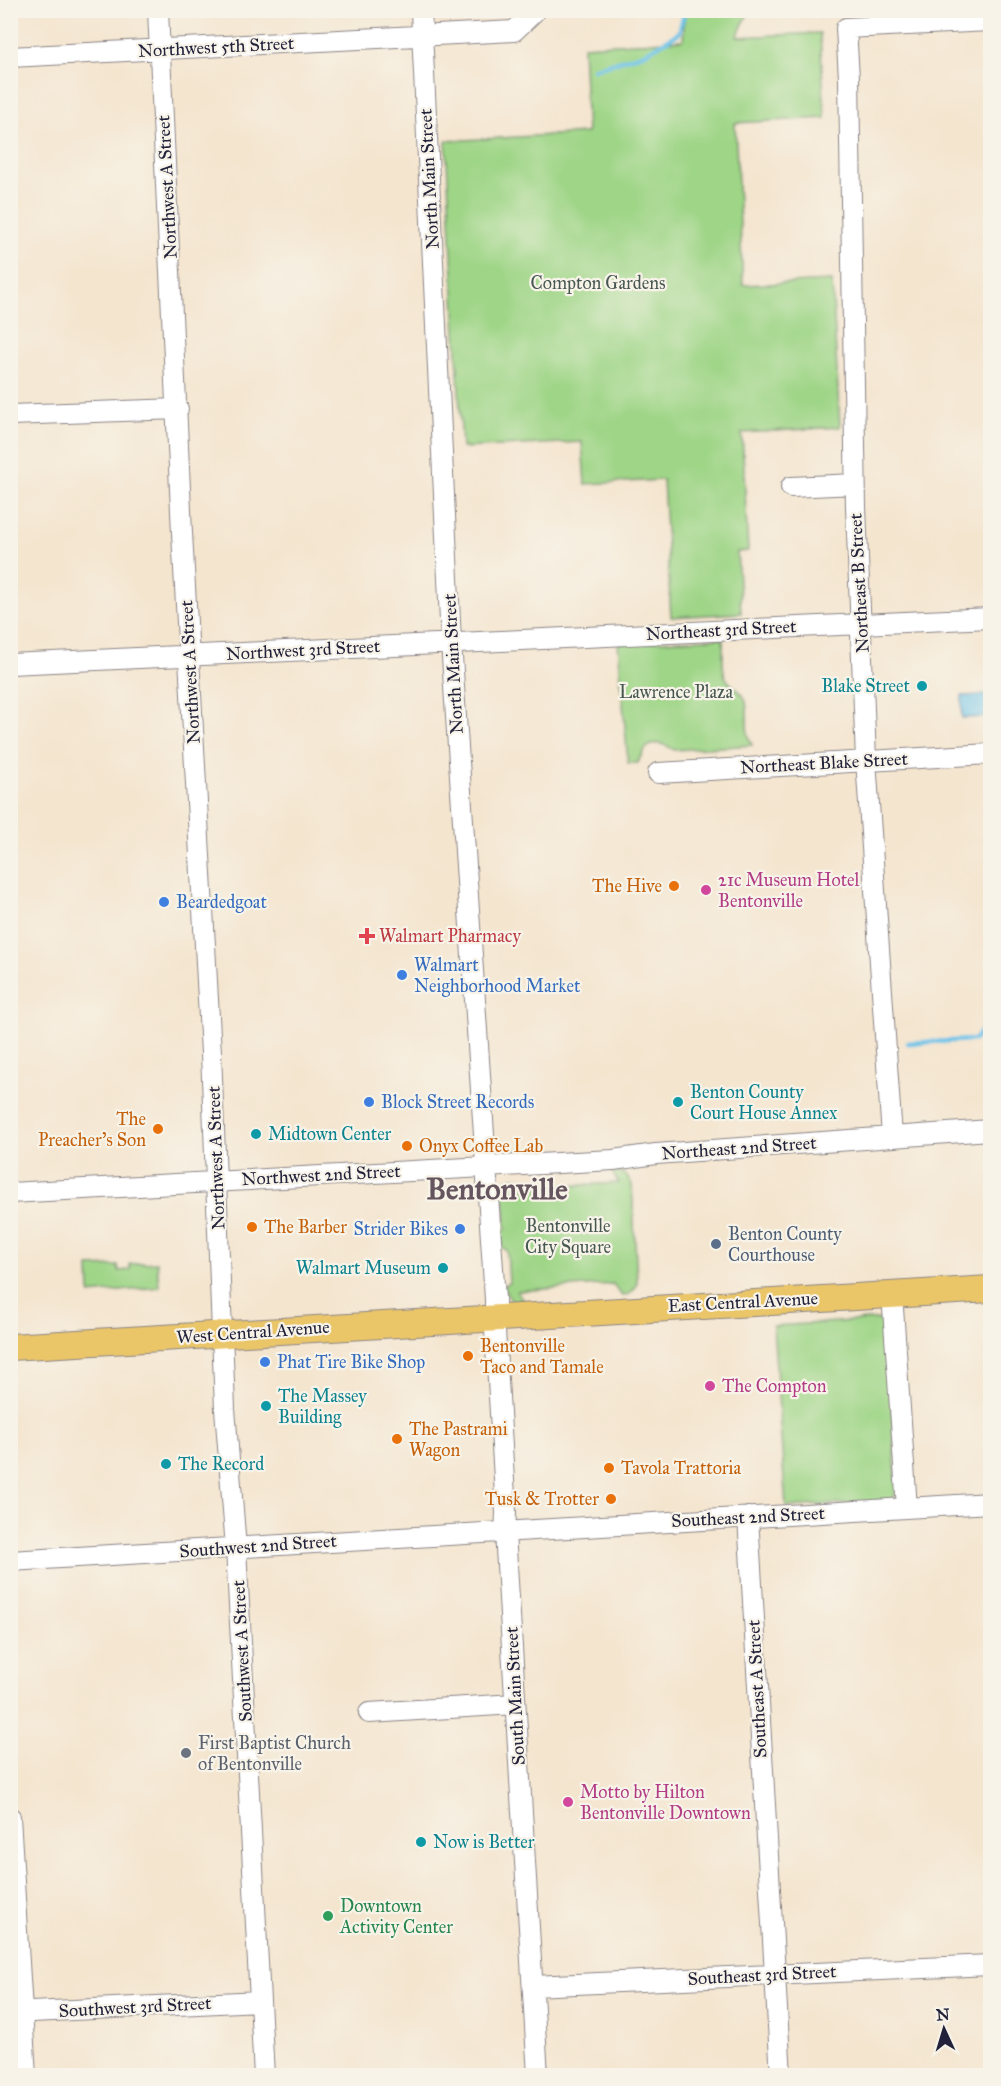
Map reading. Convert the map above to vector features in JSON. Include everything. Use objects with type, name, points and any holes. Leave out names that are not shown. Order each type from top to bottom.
[{"type":"main road","name":"East Central Avenue","points":[[496,1317],[990,1289]]},
{"type":"main road","name":"West Central Avenue","points":[[10,1347],[496,1317]]},
{"type":"street","name":"Northwest A Street","points":[[158,10],[223,1334]]},
{"type":"street","name":"North Main Street","points":[[421,10],[451,642],[496,1317]]},
{"type":"street","name":"Northwest 5th Street","points":[[10,57],[514,31],[536,10]]},
{"type":"street","name":"Northeast B Street","points":[[892,1137],[866,760],[855,484],[849,78],[846,28],[990,21]]},
{"type":"street","points":[[10,415],[178,409]]},
{"type":"street","points":[[791,488],[855,484]]},
{"type":"street","name":"Northeast 3rd Street","points":[[451,642],[990,618]]},
{"type":"street","name":"Northwest 3rd Street","points":[[10,664],[189,657],[451,642]]},
{"type":"street","name":"Northeast Blake Street","points":[[657,773],[990,754]]},
{"type":"street","name":"Northeast 2nd Street","points":[[487,1166],[613,1160],[656,1154],[990,1130]]},
{"type":"street","name":"Northwest 2nd Street","points":[[10,1192],[487,1166]]},
{"type":"street","points":[[892,1294],[907,1508]]},
{"type":"street","name":"South Main Street","points":[[496,1317],[505,1532],[538,2076]]},
{"type":"street","name":"Southwest A Street","points":[[223,1334],[225,1408],[236,1548],[264,2076]]},
{"type":"street","name":"Southeast 2nd Street","points":[[505,1532],[990,1503]]},
{"type":"street","name":"Southeast A Street","points":[[748,1517],[781,2076]]},
{"type":"street","name":"Southwest 2nd Street","points":[[10,1561],[505,1532]]},
{"type":"street","points":[[369,1713],[515,1704]]},
{"type":"street","points":[[10,1817],[16,2013],[26,2076]]},
{"type":"street","name":"Southeast 3rd Street","points":[[532,1986],[990,1965]]},
{"type":"street","name":"Southwest 3rd Street","points":[[16,2013],[260,2001]]},
{"type":"green space","name":"Compton Gardens","points":[[685,11],[749,11],[737,37],[820,33],[825,118],[735,123],[743,285],[832,281],[840,427],[742,433],[748,551],[737,552],[741,613],[671,617],[663,480],[585,484],[582,442],[462,448],[446,141],[587,133],[583,46],[683,40]]},
{"type":"green space","name":"Lawrence Plaza","points":[[723,638],[724,672],[728,681],[745,698],[747,729],[752,745],[674,750],[662,744],[652,744],[644,751],[638,763],[628,763],[618,643]]},
{"type":"green space","name":"Bentonville City Square","points":[[611,1171],[624,1174],[632,1185],[637,1280],[635,1289],[622,1296],[613,1284],[517,1291],[524,1302],[511,1300],[504,1285],[509,1283],[507,1250],[502,1248],[501,1231],[506,1230],[504,1196],[499,1195],[502,1185],[506,1180],[513,1178],[517,1178],[525,1188],[619,1183]]},
{"type":"green space","points":[[157,1262],[159,1287],[90,1294],[89,1267],[118,1266],[119,1271],[130,1270],[130,1264]]},
{"type":"green space","points":[[886,1319],[897,1490],[891,1501],[786,1507],[773,1326]]},
{"type":"water","points":[[990,695],[990,717],[962,718],[962,696]]},
{"type":"waterway","points":[[593,69],[645,53],[679,33],[685,10]]},
{"type":"waterway","points":[[908,1043],[974,1040],[990,1019]]},
{"type":"place","name":"Blake Street","points":[[922,686]]},
{"type":"place","name":"The Hive","points":[[674,886]]},
{"type":"place","name":"21c Museum Hotel Bentonville","points":[[706,890]]},
{"type":"place","name":"Beardedgoat","points":[[164,902]]},
{"type":"place","name":"Walmart Pharmacy","points":[[367,936]]},
{"type":"place","name":"Walmart Neighborhood Market","points":[[402,975]]},
{"type":"place","name":"Block Street Records","points":[[369,1102]]},
{"type":"place","name":"Benton County Court House Annex","points":[[678,1102]]},
{"type":"place","name":"The Preacher's Son","points":[[158,1129]]},
{"type":"place","name":"Midtown Center","points":[[256,1134]]},
{"type":"place","name":"Onyx Coffee Lab","points":[[407,1146]]},
{"type":"place","name":"The Barber","points":[[252,1227]]},
{"type":"place","name":"Strider Bikes","points":[[460,1229]]},
{"type":"place","name":"Benton County Courthouse","points":[[716,1244]]},
{"type":"place","name":"Walmart Museum","points":[[443,1268]]},
{"type":"place","name":"Bentonville Taco and Tamale","points":[[468,1356]]},
{"type":"place","name":"Phat Tire Bike Shop","points":[[265,1362]]},
{"type":"place","name":"The Compton","points":[[710,1386]]},
{"type":"place","name":"The Massey Building","points":[[266,1406]]},
{"type":"place","name":"The Pastrami Wagon","points":[[397,1439]]},
{"type":"place","name":"The Record","points":[[166,1464]]},
{"type":"place","name":"Tavola Trattoria","points":[[609,1468]]},
{"type":"place","name":"Tusk & Trotter","points":[[611,1499]]},
{"type":"place","name":"First Baptist Church of Bentonville","points":[[186,1753]]},
{"type":"place","name":"Motto by Hilton Bentonville Downtown","points":[[568,1802]]},
{"type":"place","name":"Now is Better","points":[[421,1842]]},
{"type":"place","name":"Downtown Activity Center","points":[[328,1916]]},
{"type":"district","name":"Bentonville","points":[[497,1189]]}]
